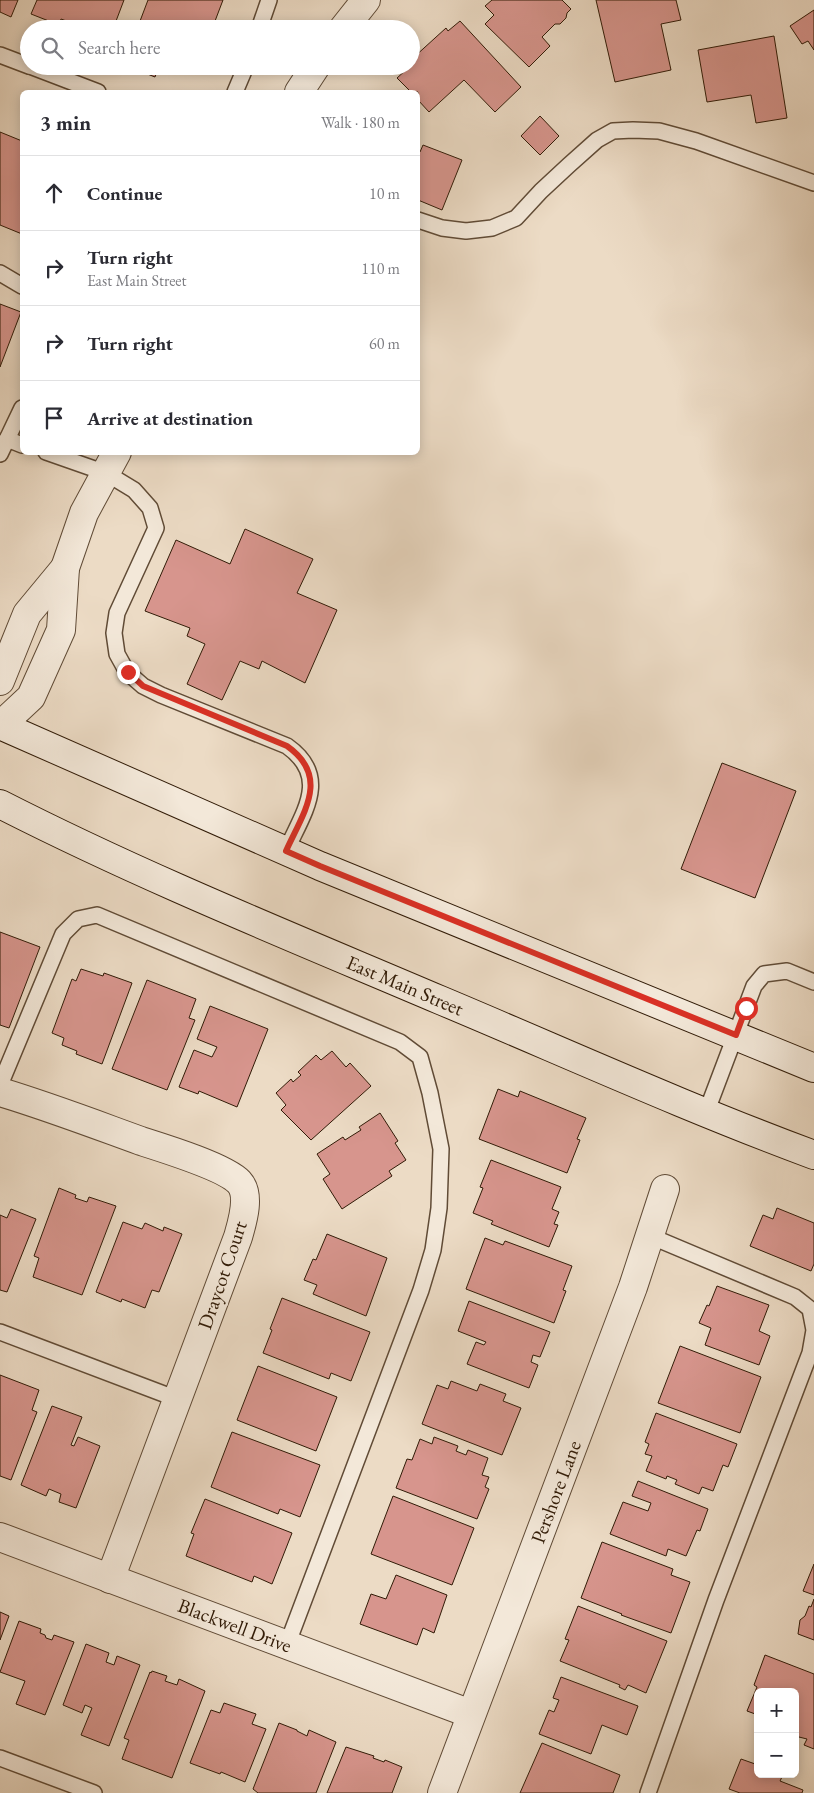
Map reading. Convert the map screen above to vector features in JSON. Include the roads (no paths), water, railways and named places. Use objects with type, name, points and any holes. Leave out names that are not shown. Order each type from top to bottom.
[{"type":"street","points":[[350,20],[366,0]]},
{"type":"street","points":[[300,90],[310,75]]},
{"type":"street","points":[[0,725],[31,697],[61,630],[65,568],[84,513],[112,463]]},
{"type":"street","points":[[0,681],[27,614],[65,568]]},
{"type":"street","points":[[0,718],[0,725]]},
{"type":"street","points":[[0,725],[320,866],[814,1068]]},
{"type":"street","name":"East Main Street","points":[[0,804],[86,847],[281,932],[706,1113],[814,1155]]},
{"type":"street","name":"Draycot Court","points":[[0,1092],[228,1173],[240,1183],[244,1198],[245,1213],[238,1238],[110,1578]]},
{"type":"street","name":"Pershore Lane","points":[[442,1793],[633,1287],[665,1189]]},
{"type":"street","name":"Blackwell Drive","points":[[0,1537],[471,1714]]},
{"type":"lane","points":[[262,20],[269,0]]},
{"type":"lane","points":[[0,55],[20,62]]},
{"type":"lane","points":[[54,75],[93,90]]},
{"type":"lane","points":[[236,90],[242,75]]},
{"type":"lane","points":[[420,221],[442,228],[466,231],[492,228],[508,222],[516,218],[597,140],[613,132],[633,130],[659,130],[814,183]]},
{"type":"lane","points":[[0,273],[20,285]]},
{"type":"lane","points":[[0,454],[20,412]]},
{"type":"lane","points":[[7,439],[20,443]]},
{"type":"lane","points":[[64,455],[112,463],[150,508],[156,528],[117,613],[114,634],[117,654],[128,672],[143,686],[287,746],[298,754],[306,764],[311,775],[312,788],[309,800],[286,851]]},
{"type":"lane","points":[[0,1085],[63,934],[78,919],[97,915],[400,1042],[420,1057],[430,1093],[440,1149],[439,1208],[433,1250],[421,1290],[287,1645]]},
{"type":"lane","points":[[706,1113],[754,986],[764,974],[787,970],[814,982]]},
{"type":"lane","points":[[648,1793],[719,1591],[810,1353],[814,1330],[810,1309],[795,1297],[650,1236]]},
{"type":"lane","points":[[0,1332],[177,1399]]},
{"type":"lane","points":[[0,1758],[94,1793]]}]
